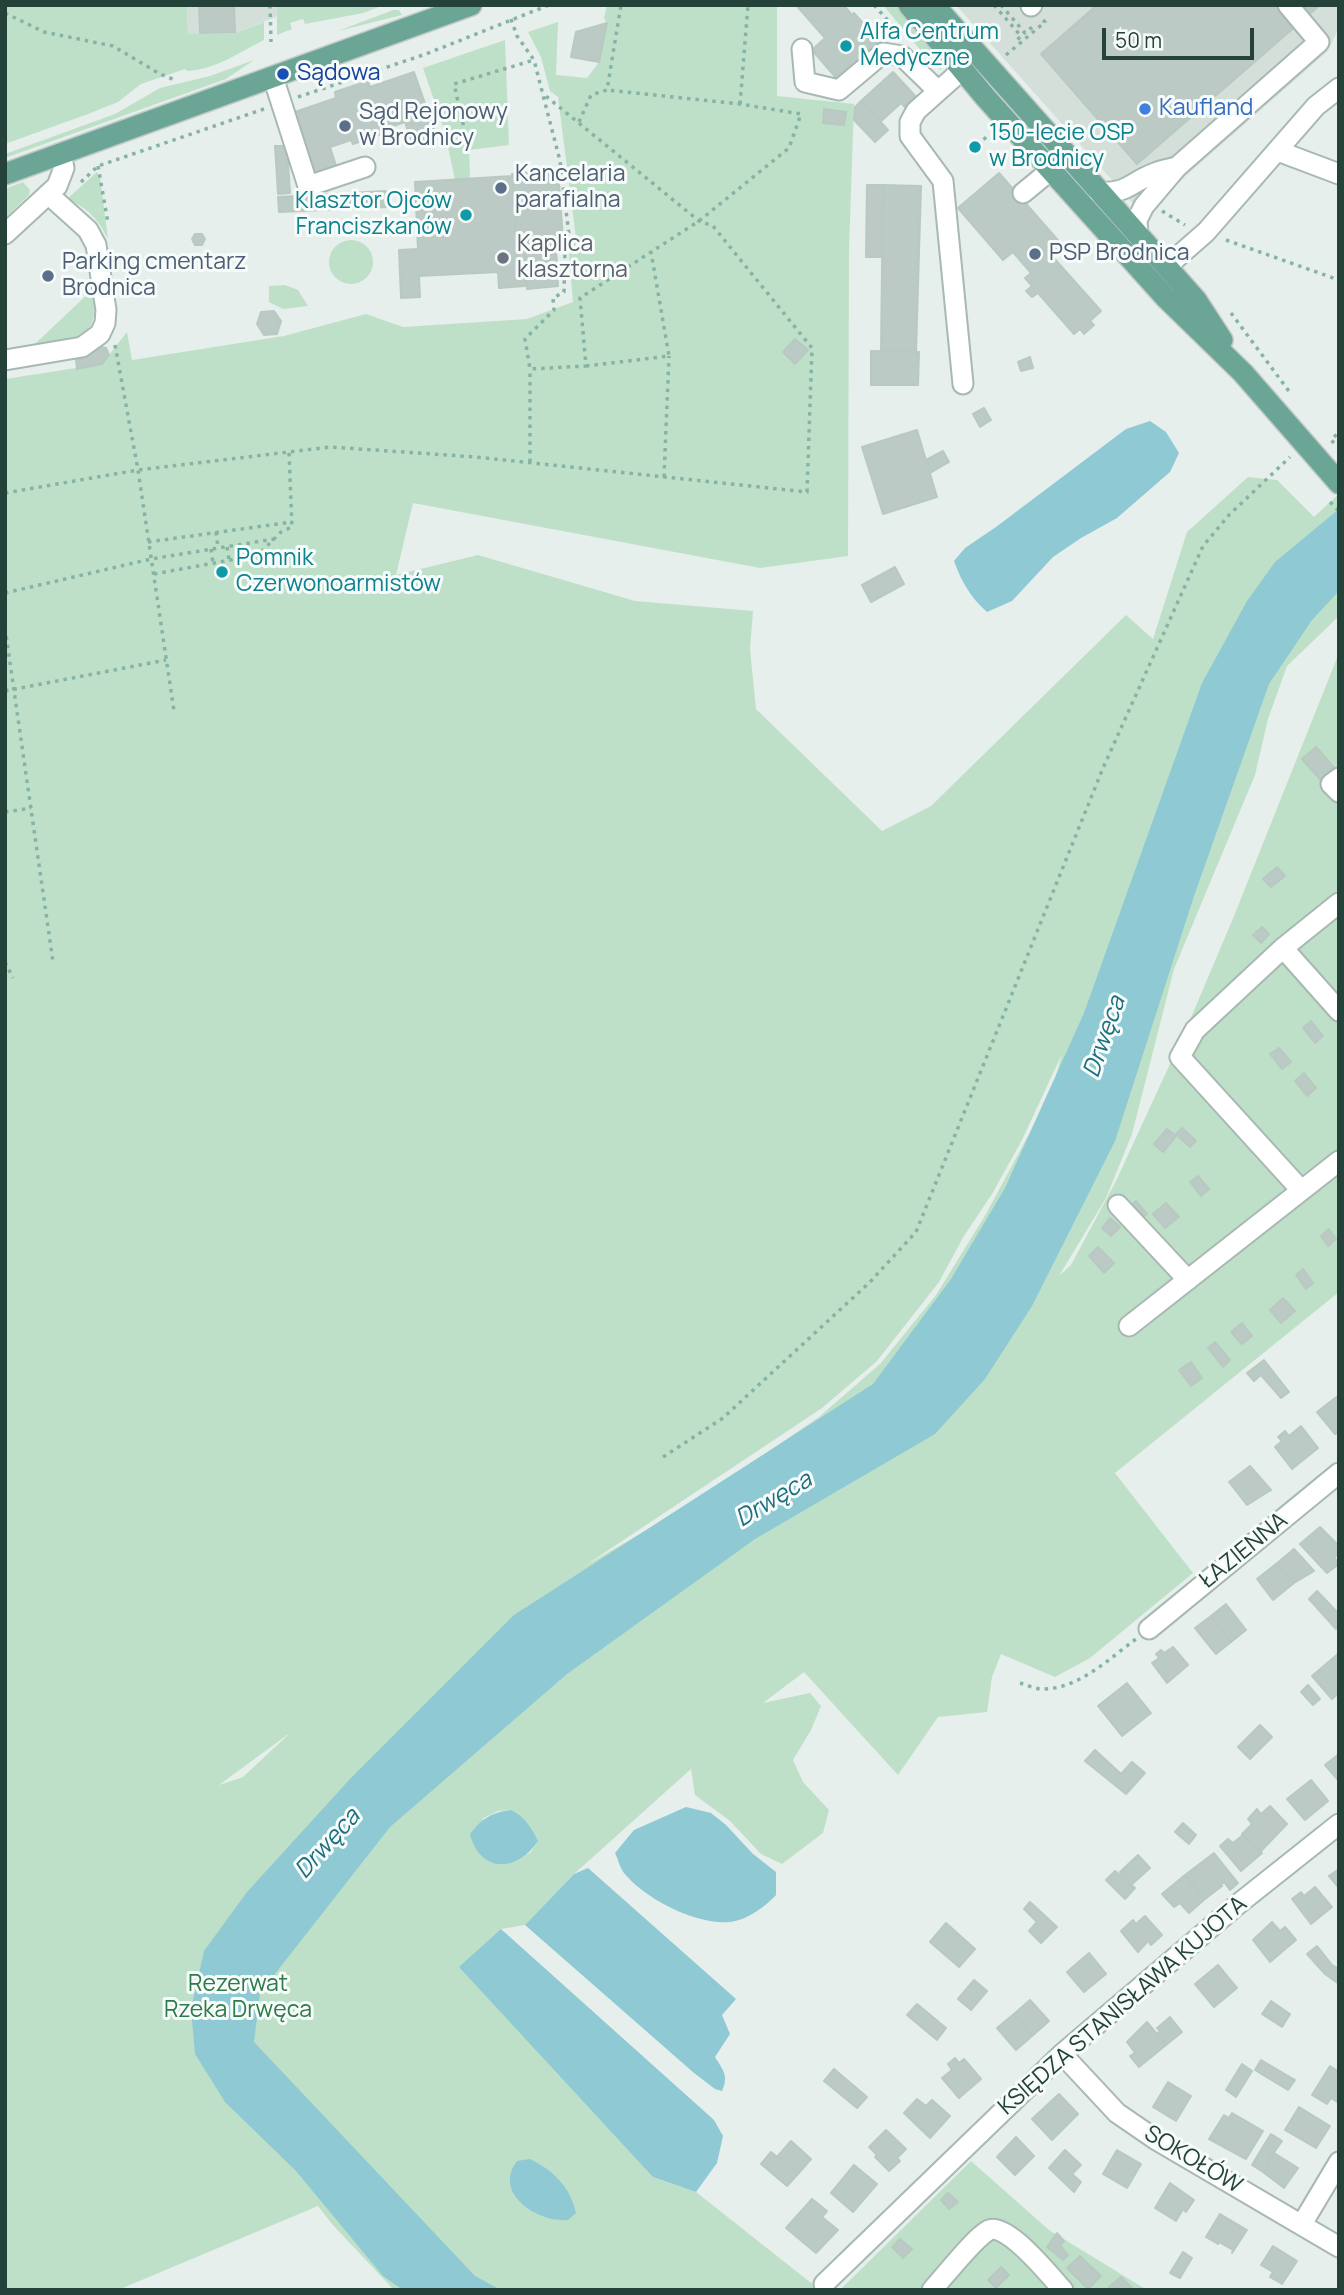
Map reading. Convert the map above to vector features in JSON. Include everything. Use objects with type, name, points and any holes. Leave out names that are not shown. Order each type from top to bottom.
[{"type":"main road","points":[[5,174],[471,5]]},
{"type":"main road","points":[[909,5],[970,64],[1059,164],[1166,298],[1243,373],[1332,476]]},
{"type":"main road","points":[[934,5],[970,64]]},
{"type":"main road","points":[[1059,164],[1098,192],[1196,300],[1243,373]]},
{"type":"street","points":[[1138,236],[1138,220],[1144,206],[1177,167],[1319,42],[1288,5]]},
{"type":"street","points":[[802,49],[805,82],[839,90],[883,53],[902,56],[938,91]]},
{"type":"street","points":[[963,384],[943,181],[910,136],[910,122],[916,111],[970,64]]},
{"type":"street","points":[[273,77],[308,186],[365,167]]},
{"type":"street","points":[[1166,267],[1206,232],[1316,106],[1339,88]]},
{"type":"street","points":[[1278,151],[1339,174]]},
{"type":"street","points":[[5,234],[53,199],[63,176],[61,154]]},
{"type":"street","points":[[1023,193],[1059,164]]},
{"type":"street","points":[[1098,192],[1114,193],[1153,173],[1177,167]]},
{"type":"street","points":[[5,360],[82,347],[100,334],[105,323],[106,310],[96,245],[88,230],[53,199]]},
{"type":"street","points":[[1339,778],[1331,784],[1339,792]]},
{"type":"street","points":[[1301,1190],[1180,1057],[1195,1030],[1283,948],[1339,904]]},
{"type":"street","points":[[1283,948],[1339,1011]]},
{"type":"street","points":[[1129,1326],[1339,1161]]},
{"type":"street","points":[[1118,1205],[1188,1280]]},
{"type":"street","name":"ŁAZIENNA","points":[[1149,1629],[1339,1473]]},
{"type":"street","name":"KSIĘDZA STANISŁAWA KUJOTA","points":[[824,2284],[1062,2054],[1237,1905],[1339,1824]]},
{"type":"street","name":"SOKOŁÓW","points":[[1062,2054],[1117,2113],[1156,2139],[1339,2247]]},
{"type":"street","points":[[1302,2224],[1339,2162]]},
{"type":"street","points":[[932,2290],[990,2229],[998,2229],[1008,2234],[1063,2290]]},
{"type":"path","points":[[270,5],[271,42]]},
{"type":"path","points":[[53,199],[98,166],[426,54],[549,5]]},
{"type":"path","points":[[607,90],[621,5]]},
{"type":"path","points":[[740,104],[748,5]]},
{"type":"path","points":[[994,5],[1021,36],[1017,40],[1020,43]]},
{"type":"path","points":[[5,13],[44,32],[113,46],[175,80]]},
{"type":"path","points":[[511,19],[517,36],[534,60],[560,161],[569,235],[565,250],[564,292],[553,298],[554,310],[525,339],[530,369],[530,463]]},
{"type":"path","points":[[1006,55],[1038,28]]},
{"type":"path","points":[[469,150],[454,84],[534,60]]},
{"type":"path","points":[[579,122],[591,95],[607,90],[740,104],[801,114],[789,148],[699,221],[580,298],[586,366]]},
{"type":"path","points":[[5,493],[138,470],[331,447],[530,463],[807,492],[812,348],[713,226],[699,221],[542,93]]},
{"type":"path","points":[[977,145],[990,134]]},
{"type":"path","points":[[1160,210],[1183,224],[1339,280]]},
{"type":"path","points":[[651,252],[669,356],[664,477]]},
{"type":"path","points":[[100,334],[116,346],[138,470],[174,711]]},
{"type":"path","points":[[530,369],[586,366],[669,356]]},
{"type":"path","points":[[1333,438],[1339,432]]},
{"type":"path","points":[[663,1457],[723,1418],[870,1282],[916,1232],[1103,768],[1203,546],[1229,515],[1287,461],[1302,442]]},
{"type":"path","points":[[153,574],[258,555],[281,532],[292,527],[289,452]]},
{"type":"path","points":[[149,542],[292,522]]},
{"type":"path","points":[[216,533],[218,548]]},
{"type":"path","points":[[5,593],[151,559],[274,539]]},
{"type":"path","points":[[227,547],[229,560]]},
{"type":"path","points":[[211,549],[213,563]]},
{"type":"path","points":[[5,628],[53,962]]},
{"type":"path","points":[[5,691],[166,660]]},
{"type":"path","points":[[5,812],[31,808]]},
{"type":"path","points":[[5,962],[13,978]]},
{"type":"path","points":[[1020,1684],[1041,1689],[1066,1685],[1093,1671],[1149,1629]]},
{"type":"shaded area","points":[[187,5],[277,5],[278,16],[236,33],[188,34]]},
{"type":"shaded area","points":[[956,5],[1339,5],[1339,27],[1328,51],[1158,200],[1145,217]]},
{"type":"green space","points":[[5,5],[187,5],[188,34],[236,33],[264,22],[264,40],[218,64],[198,70],[185,69],[141,84],[118,102],[5,144]]},
{"type":"green space","points":[[277,5],[384,5],[363,13],[305,24],[303,19],[290,23],[292,29],[277,35]]},
{"type":"green space","points":[[607,5],[777,5],[777,96],[854,104],[849,249],[848,556],[760,568],[413,503],[396,575],[478,555],[635,601],[753,611],[750,649],[756,709],[882,831],[931,806],[1126,615],[1153,639],[1187,532],[1248,477],[1277,480],[1314,517],[1339,494],[1339,616],[1287,666],[1268,719],[1255,775],[1174,969],[1132,1134],[1106,1198],[1059,1276],[1071,1265],[1116,1181],[1187,1027],[1339,653],[1339,1292],[1115,1473],[1193,1573],[1090,1658],[1055,1677],[1001,1654],[992,1677],[987,1712],[938,1717],[898,1775],[804,1672],[763,1703],[810,1693],[821,1706],[811,1730],[793,1760],[803,1782],[829,1810],[823,1833],[782,1864],[761,1854],[730,1821],[695,1795],[691,1769],[574,1874],[525,1925],[501,1929],[653,2177],[696,2192],[820,2290],[394,2290],[318,2206],[118,2290],[5,2290],[5,379],[102,364],[127,332],[132,360],[284,336],[366,314],[403,327],[527,319],[573,302],[569,255],[576,238],[558,97],[550,91],[541,57],[528,32],[558,22],[556,75],[587,78],[599,62],[607,23],[604,18]],"holes":[[[1062,1054],[1051,1093],[986,1214],[936,1295],[880,1364],[819,1417],[691,1504],[583,1567],[822,1408],[877,1361],[939,1282],[1022,1140]],[[287,1735],[243,1777],[219,1785]],[[511,1810],[538,1841],[531,1852],[516,1861],[482,1819],[498,1811]]]},
{"type":"green space","points":[[883,5],[898,5],[942,61],[941,70],[927,58]]},
{"type":"green space","points":[[399,10],[402,15],[338,31]]},
{"type":"green space","points":[[505,40],[509,145],[469,150],[470,178],[455,180],[445,132],[423,68]]},
{"type":"green space","points":[[254,60],[226,79],[5,158],[5,154],[115,114],[160,88],[210,76]]},
{"type":"green space","points":[[97,172],[100,177],[108,239],[92,215],[67,199]]},
{"type":"green space","points":[[23,182],[30,190],[29,195],[5,218],[5,189]]},
{"type":"green space","points":[[351,240],[366,247],[373,262],[366,277],[351,284],[336,277],[329,262],[336,247]]},
{"type":"green space","points":[[285,285],[298,290],[308,306],[283,309],[269,302],[269,286]]},
{"type":"green space","points":[[94,288],[93,318],[84,334],[64,341],[35,344]]},
{"type":"green space","points":[[971,2161],[1049,2230],[1147,2290],[840,2290]]},
{"type":"water","points":[[1150,421],[1166,432],[1179,453],[1170,472],[1117,518],[1053,557],[1012,601],[987,612],[967,589],[954,561],[965,548],[1126,429]]},
{"type":"water","name":"Rezerwat Rzeka Drwęca","points":[[1339,509],[1339,591],[1312,620],[1269,684],[1194,896],[1115,1141],[1032,1306],[985,1379],[935,1434],[755,1539],[567,1674],[390,1827],[260,1993],[254,2042],[475,2276],[501,2290],[403,2290],[383,2276],[296,2171],[225,2102],[195,2054],[191,2009],[204,1951],[247,1892],[350,1779],[514,1615],[873,1384],[951,1279],[1005,1188],[1084,1013],[1202,683],[1247,601],[1275,562]]},
{"type":"water","points":[[686,1807],[711,1813],[753,1854],[776,1872],[776,1895],[767,1904],[736,1921],[717,1922],[702,1919],[658,1901],[624,1873],[615,1853],[634,1830]]},
{"type":"water","points":[[511,1810],[527,1823],[538,1841],[520,1859],[510,1863],[491,1862],[475,1847],[470,1834],[488,1817]]},
{"type":"water","points":[[588,1868],[736,1999],[722,2015],[730,2034],[715,2057],[725,2077],[722,2091],[715,2089],[694,2073],[525,1925],[574,1874]]},
{"type":"water","points":[[501,1929],[714,2120],[723,2136],[717,2163],[696,2192],[653,2177],[459,1967]]},
{"type":"water","points":[[530,2159],[553,2174],[570,2196],[576,2213],[568,2220],[544,2217],[522,2204],[514,2195],[510,2184],[511,2173],[517,2161]]},
{"type":"building","points":[[199,5],[234,5],[235,32],[200,33]]},
{"type":"building","name":"Alfa Centrum Medyczne","points":[[796,5],[844,5],[880,42],[837,79],[812,50],[825,38]]},
{"type":"building","name":"Kaufland","points":[[1097,5],[1320,5],[1137,164],[1041,54]]},
{"type":"building","points":[[607,23],[599,62],[571,57],[576,32]]},
{"type":"building","name":"Sąd Rejonowy w Brodnicy","points":[[414,72],[436,135],[412,143],[405,122],[384,129],[385,133],[353,144],[351,140],[330,147],[337,169],[314,177],[292,113],[336,98],[335,92],[368,81],[370,87]]},
{"type":"building","points":[[893,72],[919,100],[908,110],[901,103],[880,122],[861,101]]},
{"type":"building","points":[[861,101],[888,130],[875,142],[854,120],[855,107]]},
{"type":"building","points":[[824,109],[846,112],[844,125],[823,123]]},
{"type":"building","points":[[275,146],[287,146],[290,193],[278,194]]},
{"type":"building","points":[[558,169],[563,241],[556,246],[558,286],[527,289],[524,252],[517,252],[512,174]]},
{"type":"building","name":"PSP Brodnica","points":[[999,173],[1063,246],[1052,256],[1101,311],[1090,321],[1094,325],[1084,334],[1080,329],[1074,334],[1038,293],[1032,297],[1026,291],[1032,286],[1025,278],[1031,273],[1013,252],[1003,260],[958,208]]},
{"type":"building","name":"Klasztor Ojców Franciszkanów","points":[[512,176],[517,252],[524,252],[525,286],[499,288],[498,272],[419,276],[420,297],[401,298],[399,250],[418,249],[415,182]]},
{"type":"building","points":[[867,185],[883,185],[882,257],[866,257]]},
{"type":"building","points":[[883,185],[921,186],[916,352],[881,352]]},
{"type":"building","points":[[386,191],[387,207],[279,212],[278,197]]},
{"type":"building","points":[[195,234],[202,234],[205,239],[202,245],[195,245],[192,239]]},
{"type":"building","points":[[274,311],[281,321],[277,334],[264,335],[257,324],[261,312]]},
{"type":"building","points":[[795,339],[808,350],[795,364],[783,352]]},
{"type":"building","points":[[98,346],[106,348],[109,355],[102,364],[77,369],[76,360],[87,358],[87,354]]},
{"type":"building","points":[[871,351],[919,352],[918,385],[871,385]]},
{"type":"building","points":[[1030,357],[1033,368],[1021,371],[1018,362]]},
{"type":"building","points":[[984,408],[991,420],[980,427],[973,414]]},
{"type":"building","points":[[917,430],[937,497],[883,514],[862,447]]},
{"type":"building","points":[[943,451],[949,462],[930,473],[926,460]]},
{"type":"building","points":[[895,567],[904,584],[871,602],[862,585]]},
{"type":"building","points":[[1316,747],[1338,772],[1325,785],[1302,759]]},
{"type":"building","points":[[1277,867],[1285,876],[1271,887],[1263,879]]},
{"type":"building","points":[[1262,927],[1269,934],[1261,943],[1253,935]]},
{"type":"building","points":[[1311,1021],[1323,1036],[1315,1043],[1303,1028]]},
{"type":"building","points":[[1279,1048],[1291,1062],[1282,1069],[1270,1054]]},
{"type":"building","points":[[1304,1073],[1316,1088],[1307,1096],[1295,1081]]},
{"type":"building","points":[[1182,1128],[1196,1141],[1190,1147],[1176,1134]]},
{"type":"building","points":[[1167,1129],[1176,1136],[1163,1152],[1154,1144]]},
{"type":"building","points":[[1198,1176],[1209,1189],[1201,1196],[1190,1182]]},
{"type":"building","points":[[1136,1201],[1147,1214],[1139,1220],[1129,1207]]},
{"type":"building","points":[[1166,1203],[1179,1217],[1165,1228],[1153,1214]]},
{"type":"building","points":[[1110,1218],[1120,1227],[1111,1236],[1102,1228]]},
{"type":"building","points":[[1329,1229],[1336,1239],[1328,1246],[1321,1236]]},
{"type":"building","points":[[1098,1247],[1114,1263],[1104,1273],[1089,1256]]},
{"type":"building","points":[[1303,1269],[1313,1283],[1306,1289],[1296,1275]]},
{"type":"building","points":[[1283,1298],[1295,1311],[1281,1323],[1270,1310]]},
{"type":"building","points":[[1242,1323],[1252,1336],[1242,1344],[1231,1332]]},
{"type":"building","points":[[1215,1342],[1230,1360],[1223,1367],[1208,1348]]},
{"type":"building","points":[[1264,1360],[1289,1392],[1281,1398],[1261,1375],[1254,1381],[1247,1373]]},
{"type":"building","points":[[1191,1362],[1202,1378],[1191,1386],[1179,1370]]},
{"type":"building","points":[[1339,1395],[1339,1432],[1335,1434],[1317,1412]]},
{"type":"building","points":[[1301,1426],[1318,1448],[1292,1469],[1275,1447],[1282,1441],[1278,1437],[1285,1431],[1289,1436]]},
{"type":"building","points":[[1250,1466],[1271,1490],[1247,1505],[1229,1482]]},
{"type":"building","points":[[1320,1527],[1339,1546],[1339,1554],[1334,1557],[1339,1564],[1327,1573],[1300,1544]]},
{"type":"building","points":[[1294,1549],[1314,1571],[1294,1583],[1276,1564]]},
{"type":"building","points":[[1276,1564],[1294,1583],[1273,1600],[1257,1579]]},
{"type":"building","points":[[1317,1591],[1339,1614],[1339,1626],[1336,1629],[1309,1599]]},
{"type":"building","points":[[1226,1604],[1246,1630],[1231,1642],[1211,1616]]},
{"type":"building","points":[[1211,1616],[1231,1642],[1216,1654],[1195,1628]]},
{"type":"building","points":[[1173,1647],[1188,1665],[1167,1683],[1152,1663],[1159,1658],[1156,1654],[1161,1650],[1164,1653]]},
{"type":"building","points":[[1339,1653],[1339,1693],[1332,1699],[1312,1676]]},
{"type":"building","points":[[1127,1683],[1151,1713],[1122,1736],[1098,1706]]},
{"type":"building","points":[[1308,1685],[1320,1699],[1313,1705],[1301,1692]]},
{"type":"building","points":[[1260,1725],[1272,1737],[1250,1759],[1238,1747]]},
{"type":"building","points":[[1095,1750],[1121,1774],[1132,1762],[1145,1773],[1126,1794],[1085,1761]]},
{"type":"building","points":[[1339,1754],[1339,1781],[1325,1765]]},
{"type":"building","points":[[1311,1780],[1328,1801],[1305,1820],[1287,1799]]},
{"type":"building","points":[[1270,1806],[1287,1824],[1260,1852],[1242,1834],[1252,1824],[1248,1819],[1257,1809],[1261,1814]]},
{"type":"building","points":[[1183,1823],[1196,1835],[1189,1844],[1175,1832]]},
{"type":"building","points":[[1243,1835],[1262,1853],[1241,1871],[1220,1846],[1228,1839],[1233,1843]]},
{"type":"building","points":[[1214,1853],[1238,1883],[1230,1890],[1224,1882],[1205,1899],[1185,1875]]},
{"type":"building","points":[[1138,1855],[1150,1868],[1131,1885],[1120,1872]]},
{"type":"building","points":[[1339,1869],[1339,1888],[1329,1876]]},
{"type":"building","points":[[1115,1871],[1135,1888],[1125,1899],[1106,1880]]},
{"type":"building","points":[[1185,1875],[1205,1899],[1189,1913],[1180,1903],[1174,1907],[1162,1894]]},
{"type":"building","points":[[1315,1887],[1332,1907],[1311,1924],[1292,1899],[1301,1892],[1304,1896]]},
{"type":"building","points":[[1030,1902],[1057,1927],[1041,1943],[1029,1931],[1037,1922],[1024,1909]]},
{"type":"building","points":[[1145,1916],[1162,1935],[1151,1945],[1148,1941],[1138,1952],[1121,1931],[1133,1920],[1136,1924]]},
{"type":"building","points":[[1272,1922],[1280,1931],[1285,1927],[1296,1940],[1270,1962],[1253,1940]]},
{"type":"building","points":[[946,1923],[975,1949],[959,1967],[930,1942]]},
{"type":"building","points":[[1317,1946],[1332,1965],[1325,1974],[1307,1954]]},
{"type":"building","points":[[1089,1953],[1106,1974],[1084,1992],[1067,1972]]},
{"type":"building","points":[[1218,1965],[1237,1988],[1214,2007],[1195,1984]]},
{"type":"building","points":[[1332,1965],[1339,1969],[1339,1984],[1325,1974]]},
{"type":"building","points":[[974,1980],[987,1991],[971,2010],[958,1999]]},
{"type":"building","points":[[1030,2000],[1049,2021],[1032,2036],[1014,2014]]},
{"type":"building","points":[[1271,2001],[1290,2014],[1282,2027],[1262,2014]]},
{"type":"building","points":[[917,2004],[946,2028],[937,2040],[907,2015]]},
{"type":"building","points":[[1014,2014],[1032,2036],[1016,2050],[997,2028]]},
{"type":"building","points":[[1170,2017],[1182,2032],[1166,2045],[1157,2034],[1160,2031],[1157,2028]]},
{"type":"building","points":[[1147,2022],[1166,2045],[1139,2067],[1130,2056],[1135,2053],[1127,2042]]},
{"type":"building","points":[[955,2058],[959,2063],[964,2059],[981,2079],[959,2098],[942,2078],[952,2070],[948,2064]]},
{"type":"building","points":[[1261,2060],[1295,2080],[1288,2090],[1255,2070]]},
{"type":"building","points":[[1242,2064],[1252,2071],[1236,2097],[1226,2090]]},
{"type":"building","points":[[1330,2066],[1339,2072],[1339,2103],[1331,2098],[1327,2104],[1312,2095]]},
{"type":"building","points":[[834,2069],[867,2097],[857,2108],[824,2081]]},
{"type":"building","points":[[1168,2082],[1191,2096],[1176,2121],[1153,2107]]},
{"type":"building","points":[[1059,2094],[1078,2114],[1052,2140],[1032,2119]]},
{"type":"building","points":[[917,2099],[926,2106],[932,2100],[950,2116],[930,2138],[904,2113]]},
{"type":"building","points":[[1299,2107],[1330,2126],[1316,2148],[1285,2130]]},
{"type":"building","points":[[1232,2113],[1263,2131],[1246,2159],[1209,2139],[1224,2115],[1229,2118]]},
{"type":"building","points":[[886,2130],[906,2149],[897,2158],[900,2161],[889,2171],[869,2147]]},
{"type":"building","points":[[1271,2134],[1282,2141],[1275,2151],[1264,2145]]},
{"type":"building","points":[[1016,2137],[1034,2156],[1015,2175],[997,2157]]},
{"type":"building","points":[[791,2141],[811,2159],[798,2174],[777,2157]]},
{"type":"building","points":[[1264,2145],[1275,2151],[1263,2172],[1252,2165]]},
{"type":"building","points":[[1065,2150],[1081,2165],[1072,2174],[1081,2182],[1074,2192],[1049,2168]]},
{"type":"building","points":[[1117,2150],[1141,2164],[1127,2188],[1103,2174]]},
{"type":"building","points":[[771,2152],[798,2174],[787,2186],[761,2164]]},
{"type":"building","points":[[1274,2153],[1298,2168],[1284,2188],[1263,2172]]},
{"type":"building","points":[[854,2165],[877,2184],[853,2212],[831,2193]]},
{"type":"building","points":[[1170,2183],[1194,2200],[1186,2212],[1183,2209],[1176,2221],[1155,2208]]},
{"type":"building","points":[[948,2193],[958,2202],[949,2209],[941,2200]]},
{"type":"building","points":[[812,2199],[827,2211],[822,2217],[838,2230],[816,2253],[786,2228]]},
{"type":"building","points":[[1220,2214],[1247,2230],[1232,2253],[1233,2250],[1206,2237]]},
{"type":"building","points":[[1057,2233],[1064,2241],[1060,2245],[1068,2255],[1063,2260],[1047,2247]]},
{"type":"building","points":[[900,2239],[912,2249],[903,2258],[892,2247]]},
{"type":"building","points":[[1273,2246],[1297,2261],[1282,2284],[1270,2277],[1273,2272],[1261,2265]]},
{"type":"building","points":[[1183,2252],[1192,2258],[1180,2278],[1170,2273]]},
{"type":"building","points":[[1080,2256],[1101,2276],[1088,2289],[1067,2268]]},
{"type":"building","points":[[1001,2267],[1009,2275],[996,2288],[988,2280]]},
{"type":"building","points":[[1121,2277],[1132,2288],[1112,2290],[1109,2287]]},
{"type":"place","name":"Alfa Centrum Medyczne","points":[[846,46]]},
{"type":"place","name":"Sądowa","points":[[283,74]]},
{"type":"place","name":"Kaufland","points":[[1145,109]]},
{"type":"place","name":"Sąd Rejonowy w Brodnicy","points":[[345,126]]},
{"type":"place","name":"150-lecie OSP w Brodnicy","points":[[975,147]]},
{"type":"place","name":"Kancelaria parafialna","points":[[501,188]]},
{"type":"place","name":"Klasztor Ojców Franciszkanów","points":[[466,215]]},
{"type":"place","name":"PSP Brodnica","points":[[1035,254]]},
{"type":"place","name":"Kaplica klasztorna","points":[[503,258]]},
{"type":"place","name":"Parking cmentarz Brodnica","points":[[48,276]]},
{"type":"place","name":"Pomnik Czerwonoarmistów","points":[[222,572]]},
{"type":"water label","name":"Drwęca","points":[[1105,1037]]},
{"type":"water label","name":"Drwęca","points":[[774,1500]]},
{"type":"water label","name":"Drwęca","points":[[328,1844]]}]
